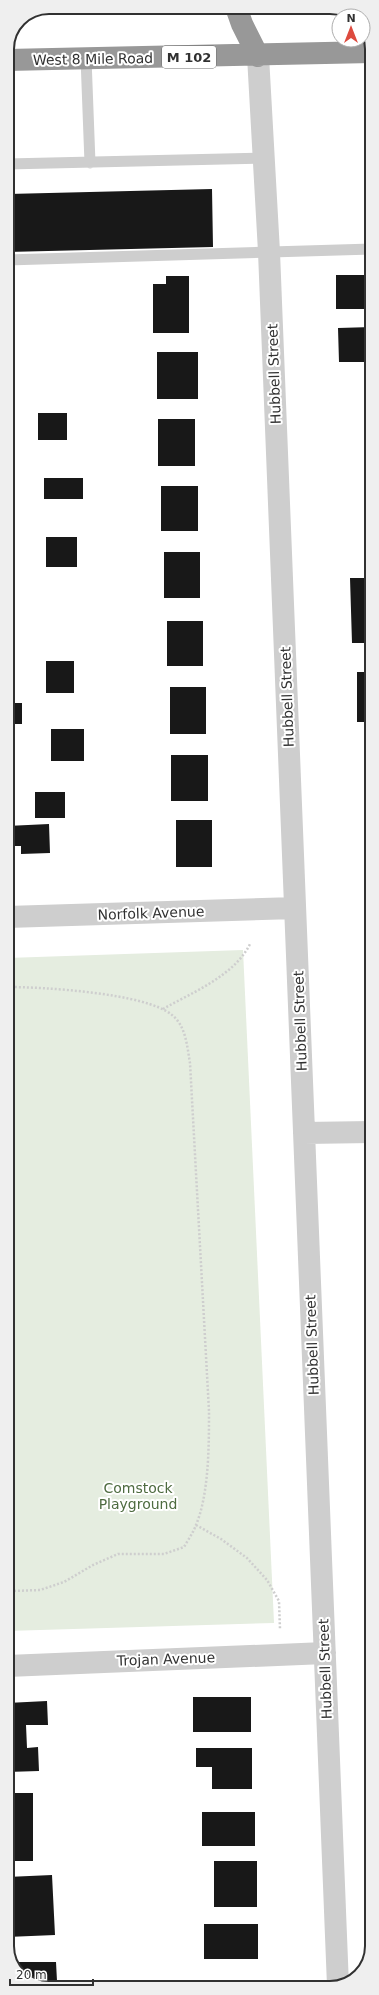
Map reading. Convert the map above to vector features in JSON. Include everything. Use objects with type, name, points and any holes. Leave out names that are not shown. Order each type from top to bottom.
[{"type":"highway","points":[[238,14],[258,56]]},
{"type":"highway","name":"West 8 Mile Road","points":[[14,60],[258,56],[365,51]]},
{"type":"street","name":"Hubbell Street","points":[[258,56],[268,252],[338,1980]]},
{"type":"street","name":"Norfolk Avenue","points":[[14,917],[295,908]]},
{"type":"street","points":[[304,1133],[365,1132]]},
{"type":"street","name":"Trojan Avenue","points":[[14,1666],[325,1653]]},
{"type":"lane","points":[[86,58],[90,162]]},
{"type":"lane","points":[[14,164],[263,158]]},
{"type":"lane","points":[[14,260],[365,249]]},
{"type":"path","points":[[163,1009],[221,976],[246,952],[250,944]]},
{"type":"path","points":[[14,987],[45,988],[124,998],[153,1004],[173,1015],[185,1033],[190,1062],[209,1412],[209,1451],[203,1500],[196,1525],[184,1547],[164,1554],[118,1554],[93,1565],[64,1582],[40,1590],[14,1590]]},
{"type":"path","points":[[196,1525],[221,1539],[247,1558],[267,1580],[279,1601],[280,1633]]},
{"type":"green space","name":"Comstock Playground","points":[[243,950],[274,1623],[14,1631],[14,958]]},
{"type":"building","points":[[212,189],[213,247],[14,252],[14,194]]},
{"type":"building","points":[[336,275],[365,275],[365,309],[336,309]]},
{"type":"building","points":[[166,276],[189,276],[189,333],[153,333],[153,284],[166,284]]},
{"type":"building","points":[[365,327],[365,362],[339,362],[338,328]]},
{"type":"building","points":[[157,352],[198,352],[198,399],[157,399]]},
{"type":"building","points":[[38,413],[67,413],[67,440],[38,440]]},
{"type":"building","points":[[158,419],[195,419],[195,466],[158,466]]},
{"type":"building","points":[[44,478],[83,478],[83,499],[44,499]]},
{"type":"building","points":[[161,486],[198,486],[198,531],[161,531]]},
{"type":"building","points":[[46,537],[77,537],[77,567],[46,567]]},
{"type":"building","points":[[164,552],[200,552],[200,598],[164,598]]},
{"type":"building","points":[[350,578],[365,578],[365,643],[352,643]]},
{"type":"building","points":[[167,621],[203,621],[203,666],[167,666]]},
{"type":"building","points":[[46,661],[74,661],[74,693],[46,693]]},
{"type":"building","points":[[357,672],[365,672],[365,722],[357,722]]},
{"type":"building","points":[[170,687],[206,687],[206,734],[170,734]]},
{"type":"building","points":[[14,703],[22,703],[22,724],[14,724]]},
{"type":"building","points":[[51,729],[84,729],[84,761],[51,761]]},
{"type":"building","points":[[171,755],[208,755],[208,801],[171,801]]},
{"type":"building","points":[[35,792],[65,792],[65,818],[35,818]]},
{"type":"building","points":[[176,820],[212,820],[212,867],[176,867]]},
{"type":"building","points":[[49,824],[50,853],[21,854],[21,846],[14,846],[14,826]]},
{"type":"building","points":[[193,1697],[251,1697],[251,1732],[193,1732]]},
{"type":"building","points":[[47,1701],[48,1725],[26,1725],[27,1748],[38,1747],[39,1771],[14,1772],[14,1703]]},
{"type":"building","points":[[196,1748],[252,1748],[252,1789],[212,1789],[212,1767],[196,1767]]},
{"type":"building","points":[[14,1793],[33,1793],[33,1861],[14,1861]]},
{"type":"building","points":[[202,1812],[255,1812],[255,1846],[202,1846]]},
{"type":"building","points":[[214,1861],[257,1861],[257,1907],[214,1907]]},
{"type":"building","points":[[52,1875],[55,1935],[14,1937],[14,1877]]},
{"type":"building","points":[[204,1924],[258,1924],[258,1959],[204,1959]]},
{"type":"building","points":[[18,1962],[56,1962],[57,1981],[40,1980],[26,1972]]}]
